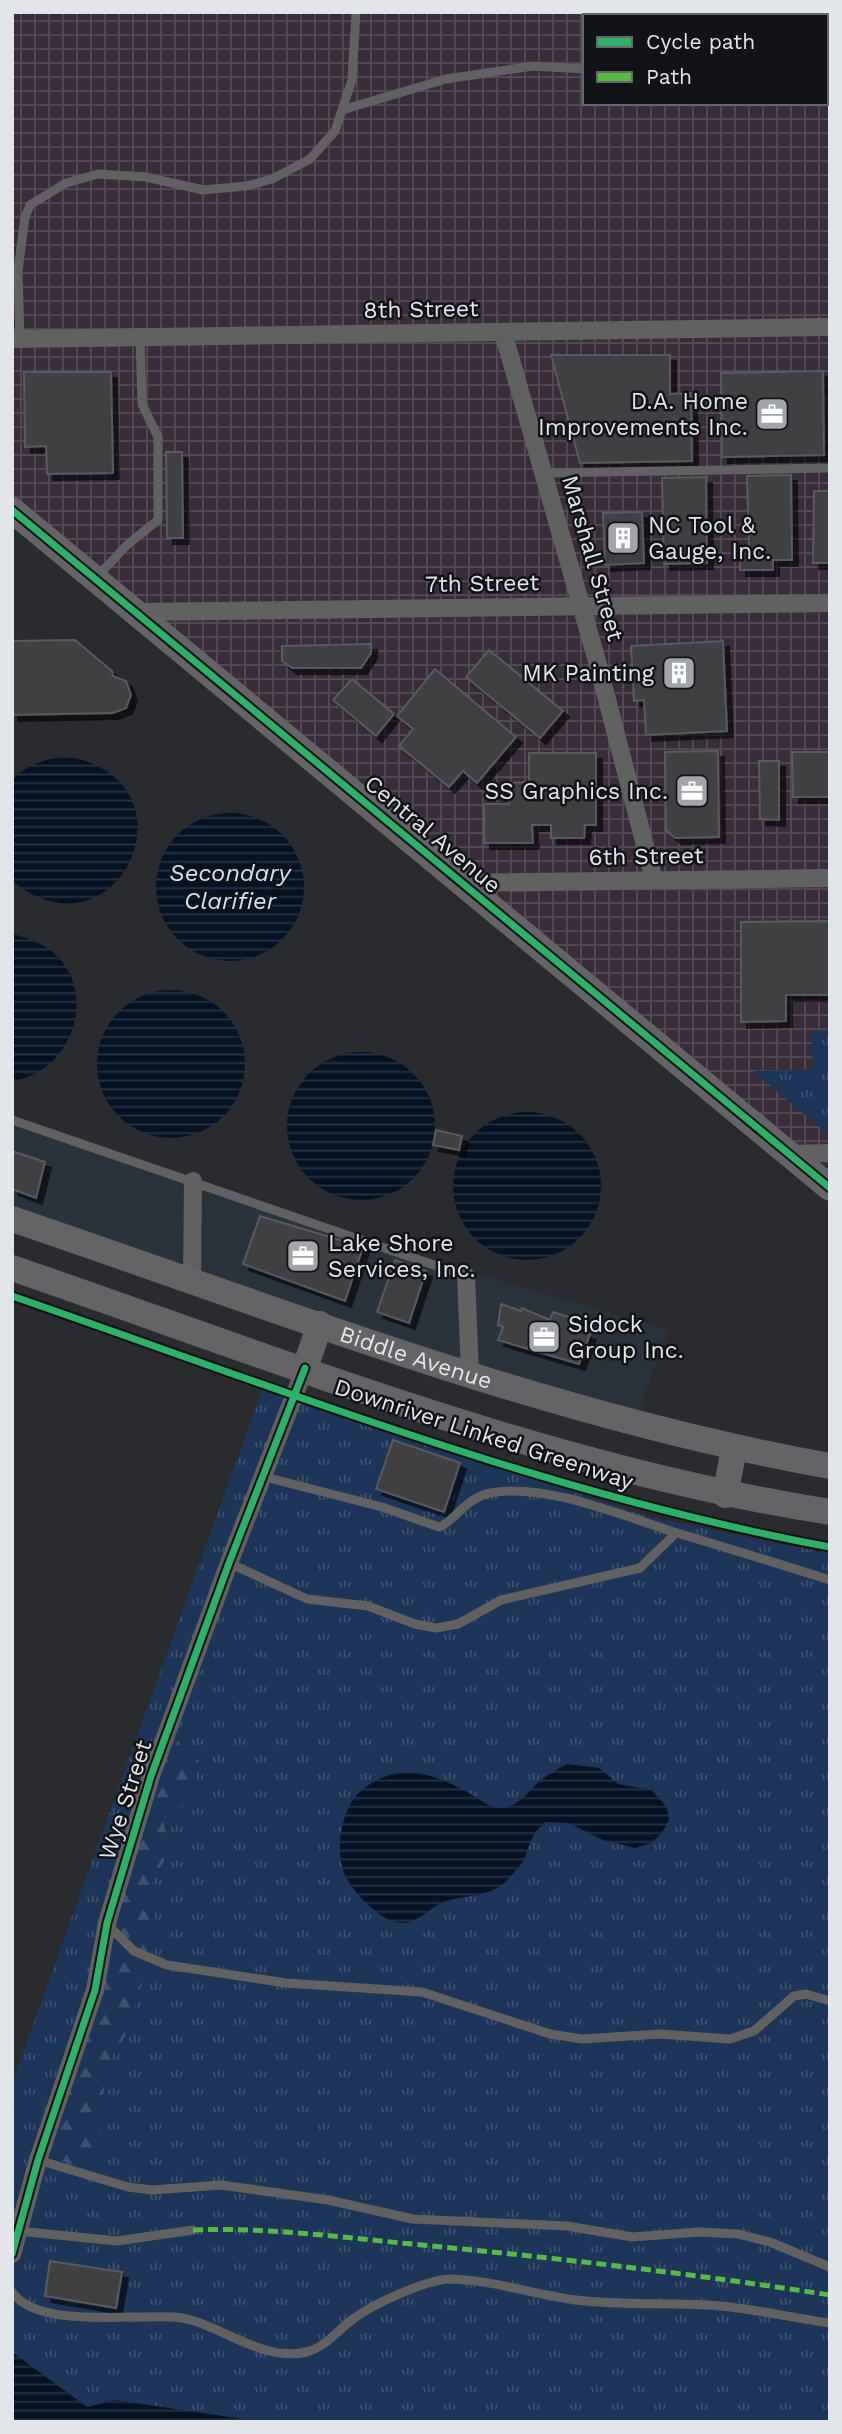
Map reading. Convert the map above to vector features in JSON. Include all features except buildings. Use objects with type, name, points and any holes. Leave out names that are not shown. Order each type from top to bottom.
[{"type":"main road","name":"Central Avenue","points":[[12,510],[830,1188]]},
{"type":"main road","name":"Biddle Avenue","points":[[12,1219],[602,1416],[734,1449],[830,1466]]},
{"type":"main road","name":"Biddle Avenue","points":[[12,1268],[473,1426],[725,1494],[830,1512]]},
{"type":"main road","points":[[305,1368],[320,1324]]},
{"type":"main road","points":[[725,1494],[734,1449]]},
{"type":"street","name":"8th Street","points":[[16,339],[830,327]]},
{"type":"street","name":"Marshall Street","points":[[503,332],[581,607],[654,880]]},
{"type":"street","name":"7th Street","points":[[136,612],[830,603]]},
{"type":"street","name":"6th Street","points":[[462,883],[830,878]]},
{"type":"street","points":[[788,1154],[830,1153]]},
{"type":"street","points":[[192,1280],[193,1181]]},
{"type":"street","points":[[467,1276],[470,1373]]},
{"type":"street","name":"Wye Street","points":[[12,2254],[38,2160],[95,1990],[107,1923],[151,1776],[229,1563],[265,1478],[305,1368]]},
{"type":"lane","points":[[16,339],[18,271],[25,217],[30,205],[66,183],[98,174],[146,177],[203,190],[246,187],[272,179],[310,159],[335,131],[352,80],[356,12]]},
{"type":"lane","points":[[342,110],[446,79],[533,66],[583,69]]},
{"type":"lane","points":[[96,579],[127,545],[158,520],[158,437],[142,404],[140,337]]},
{"type":"lane","points":[[543,473],[830,468]]},
{"type":"lane","points":[[12,1120],[467,1276]]},
{"type":"lane","points":[[265,1478],[382,1507],[439,1527],[449,1522],[464,1505],[494,1492],[578,1502],[830,1580]]},
{"type":"lane","points":[[658,1525],[666,1534],[664,1547]]},
{"type":"lane","points":[[664,1547],[676,1533]]},
{"type":"lane","points":[[229,1563],[307,1599],[368,1606],[415,1624],[436,1628],[458,1624],[501,1600],[640,1568],[680,1536],[694,1537]]},
{"type":"lane","points":[[107,1923],[134,1951],[167,1965],[286,1983],[422,1992],[550,2034],[582,2039],[660,2034],[730,2039],[754,2031],[794,1996],[806,1994],[830,2001]]},
{"type":"lane","points":[[38,2160],[128,2187],[152,2190],[221,2185],[328,2200],[412,2219],[567,2226],[632,2237],[699,2232],[738,2234],[770,2242],[830,2267]]},
{"type":"lane","points":[[18,2231],[117,2241],[193,2230]]},
{"type":"lane","points":[[12,2292],[24,2306],[37,2310],[92,2317],[184,2319],[243,2343],[291,2353],[314,2350],[363,2312],[440,2280],[465,2280],[574,2300],[619,2304],[718,2306],[830,2323]]},
{"type":"shaded area","points":[[12,12],[830,12],[830,1188],[12,510]]},
{"type":"shaded area","points":[[12,1120],[470,1272],[668,1330],[634,1424],[12,1219]]},
{"type":"green space","points":[[830,1029],[830,1131],[824,1131],[753,1071],[813,1070],[811,1032]]},
{"type":"green space","points":[[262,1390],[650,1517],[830,1554],[830,2422],[263,2422],[115,2400],[87,2407],[12,2352],[12,2083]]},
{"type":"green space","points":[[177,1736],[182,1751],[199,1760],[191,1802],[171,1812],[164,1825],[171,1848],[152,1883],[158,1947],[150,1954],[127,1939],[114,1916],[164,1760]]},
{"type":"green space","points":[[109,1931],[124,1950],[148,1963],[126,2035],[113,2054],[104,2088],[98,2155],[100,2173],[55,2159],[47,2152]]},
{"type":"water","name":"Secondary Clarifier","points":[[65,756],[107,772],[131,797],[138,828],[131,859],[112,885],[85,901],[50,901],[12,881],[12,780],[36,764]]},
{"type":"water","name":"Secondary Clarifier","points":[[230,813],[258,819],[282,835],[298,859],[304,887],[298,915],[282,939],[258,955],[230,961],[202,955],[178,939],[162,915],[156,887],[162,859],[178,835],[202,819]]},
{"type":"water","points":[[12,934],[46,947],[56,955],[69,972],[75,991],[76,1011],[72,1031],[63,1049],[49,1064],[32,1075],[12,1081]]},
{"type":"water","points":[[171,990],[199,996],[223,1012],[239,1036],[245,1064],[239,1092],[223,1116],[199,1132],[171,1138],[143,1132],[119,1116],[103,1092],[97,1064],[103,1036],[119,1012],[143,996]]},
{"type":"water","points":[[361,1052],[389,1058],[413,1074],[429,1098],[435,1126],[429,1154],[413,1178],[389,1194],[361,1200],[333,1194],[309,1178],[293,1154],[287,1126],[293,1098],[309,1074],[333,1058]]},
{"type":"water","points":[[527,1112],[555,1118],[579,1134],[595,1158],[601,1186],[595,1214],[579,1238],[555,1254],[527,1260],[499,1254],[475,1238],[459,1214],[453,1186],[459,1158],[475,1134],[499,1118]]},
{"type":"water","points":[[567,1764],[599,1768],[618,1784],[652,1790],[667,1808],[669,1820],[662,1833],[651,1843],[635,1848],[603,1840],[569,1823],[546,1822],[535,1834],[522,1862],[496,1889],[446,1901],[419,1918],[404,1923],[391,1921],[375,1911],[358,1894],[345,1875],[340,1854],[344,1818],[355,1798],[376,1781],[389,1775],[418,1773],[446,1782],[491,1806],[502,1808],[519,1801],[543,1778]]},
{"type":"water","points":[[12,2352],[87,2407],[115,2400],[263,2422],[12,2422]]},
{"type":"marked path","points":[[193,2230],[222,2229],[336,2236],[677,2273],[830,2295]]},
{"type":"cycle path","points":[[12,510],[830,1188]]},
{"type":"cycle path","name":"Downriver Linked Greenway","points":[[12,1296],[315,1403],[519,1469],[621,1499],[830,1547]]},
{"type":"cycle path","points":[[12,2254],[38,2160],[95,1990],[107,1923],[151,1776],[229,1563],[305,1368]]},
{"type":"place","name":"D.A. Home Improvements Inc.","points":[[772,414]]},
{"type":"place","name":"NC Tool & Gauge, Inc.","points":[[623,538]]},
{"type":"place","name":"MK Painting","points":[[679,673]]},
{"type":"place","name":"SS Graphics Inc.","points":[[692,791]]},
{"type":"place","name":"Lake Shore Services, Inc.","points":[[303,1256]]},
{"type":"place","name":"Sidock Group Inc.","points":[[544,1337]]}]
